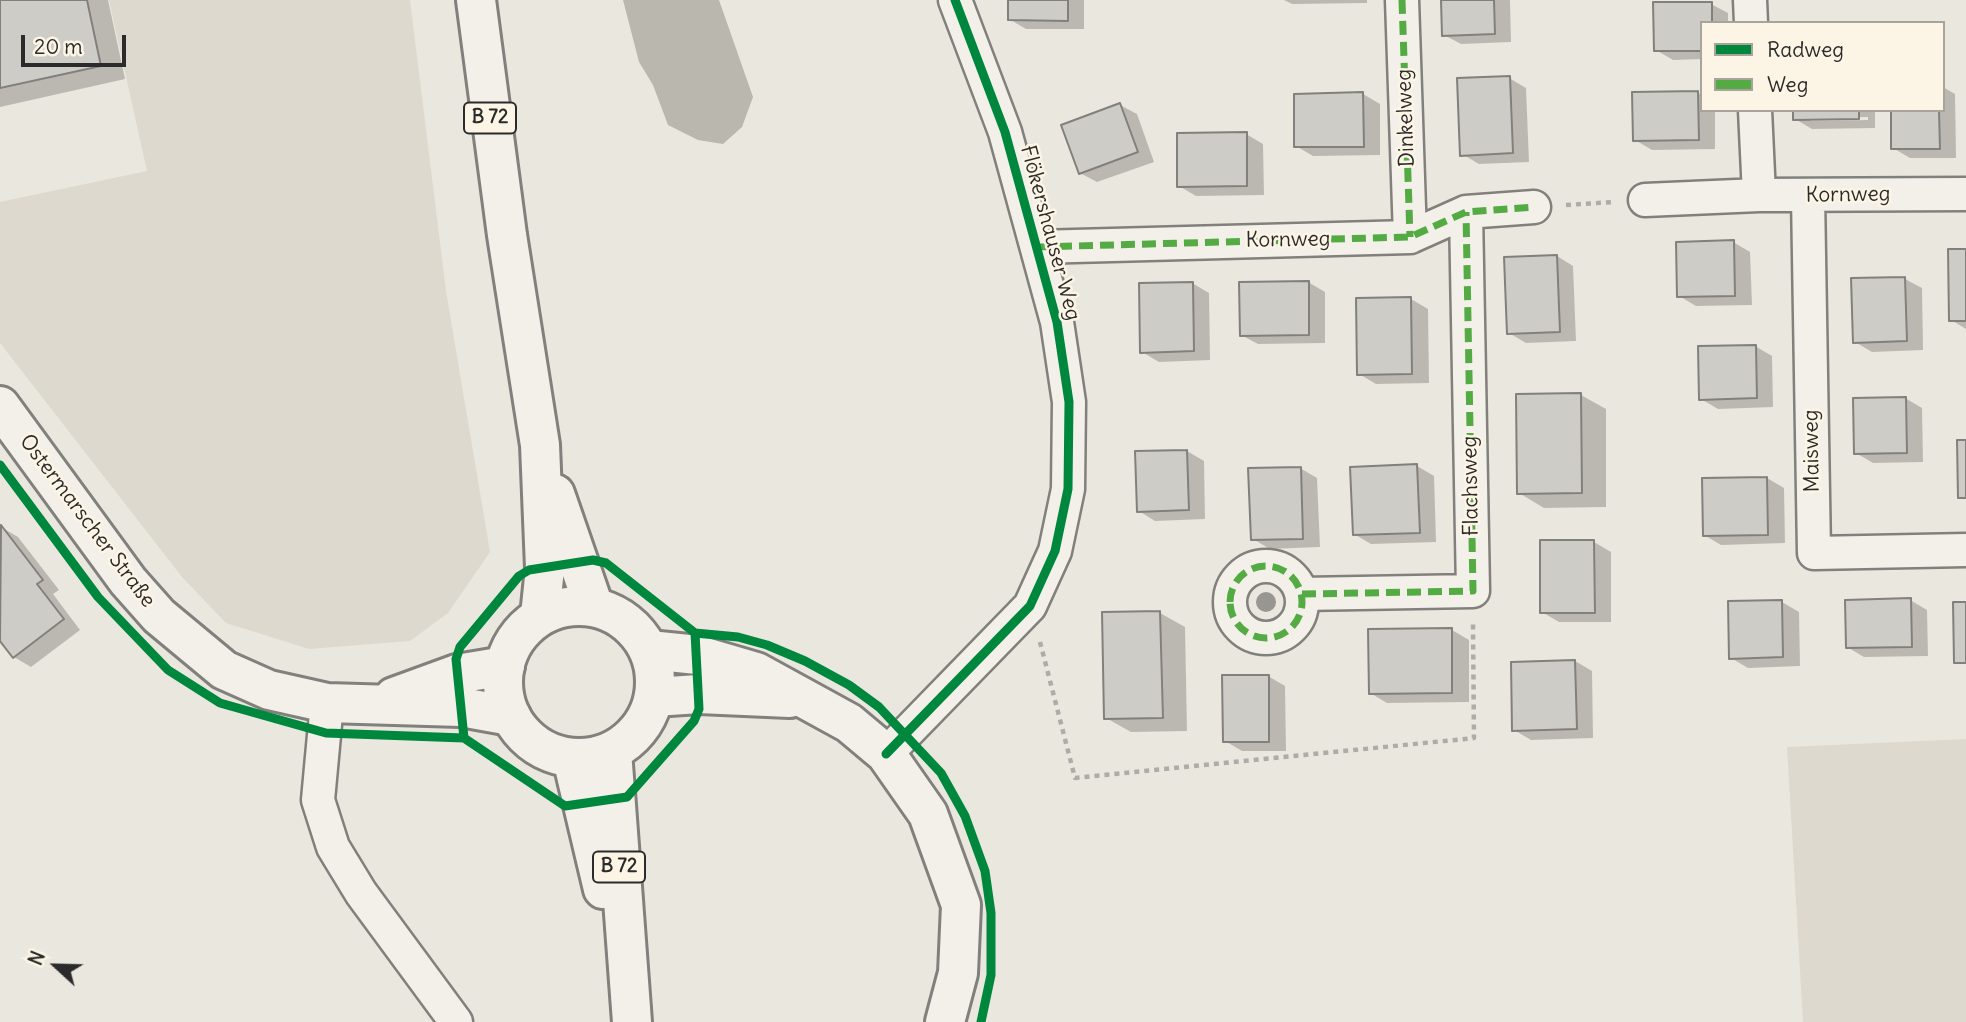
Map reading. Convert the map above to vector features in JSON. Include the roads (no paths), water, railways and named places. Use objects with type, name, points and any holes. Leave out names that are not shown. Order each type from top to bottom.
[{"type":"main road","name":"B 72","points":[[476,0],[505,222],[540,445],[545,568],[540,616]]},
{"type":"main road","name":"Ostermarscher Straße","points":[[0,406],[128,581],[159,616],[224,670],[269,690],[327,703],[379,702],[461,707],[511,716]]},
{"type":"main road","name":"B 72","points":[[540,445],[594,607]]},
{"type":"main road","points":[[576,605],[594,607],[617,615],[635,629],[649,650],[655,673],[654,697],[646,719],[631,737],[612,751],[593,757],[572,758],[547,752],[526,737],[511,716],[503,691],[505,666],[512,646],[524,629],[540,616],[576,605]]},
{"type":"main road","points":[[649,650],[709,658],[756,673],[810,699],[849,723],[886,754],[928,814],[961,905],[958,973],[945,1022]]},
{"type":"main road","name":"Ostermarscher Straße","points":[[379,702],[457,674],[505,666]]},
{"type":"main road","points":[[654,697],[699,694],[810,699]]},
{"type":"main road","name":"B 72","points":[[612,751],[632,1022]]},
{"type":"main road","name":"B 72","points":[[572,758],[627,982]]},
{"type":"street","name":"Flökershauser Weg","points":[[886,754],[1030,606],[1055,551],[1068,489],[1069,402],[1057,323],[1005,132],[955,0]]},
{"type":"street","name":"Dinkelweg","points":[[1402,0],[1409,237]]},
{"type":"street","points":[[1750,0],[1751,21]]},
{"type":"street","points":[[1755,112],[1759,195]]},
{"type":"street","name":"Kornweg","points":[[1645,200],[1759,195],[1966,194]]},
{"type":"street","name":"Maisweg","points":[[1808,196],[1814,553],[1966,550]]},
{"type":"street","name":"Kornweg","points":[[1037,247],[1409,237],[1466,212],[1534,207]]},
{"type":"street","name":"Flachsweg","points":[[1302,594],[1473,591],[1466,212]]},
{"type":"street","points":[[327,703],[318,800],[333,847],[361,893],[456,1022]]}]
